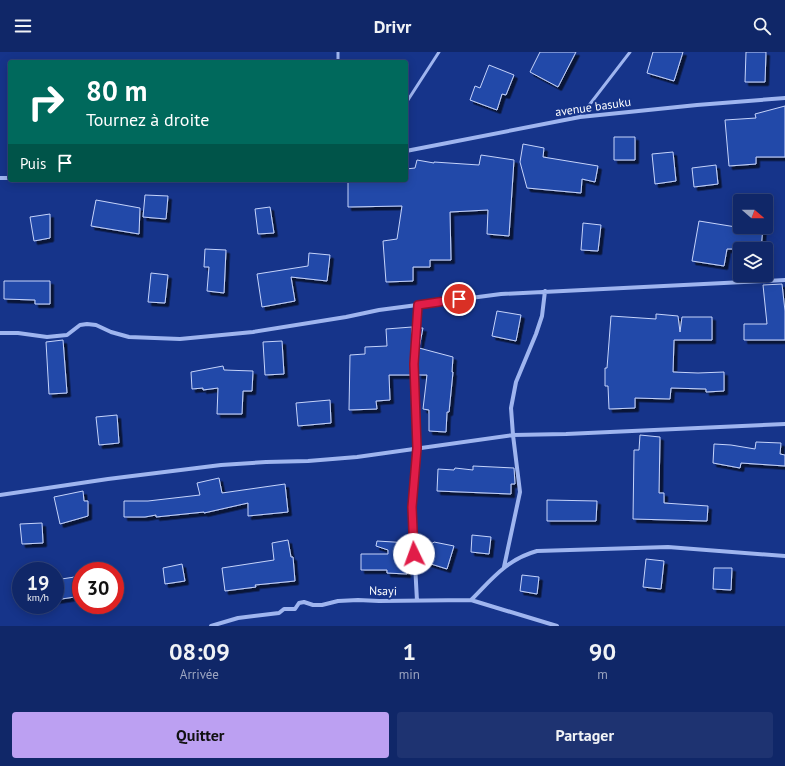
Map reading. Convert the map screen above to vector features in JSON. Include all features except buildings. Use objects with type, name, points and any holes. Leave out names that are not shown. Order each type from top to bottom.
[{"type":"street","name":"avenue basuku","points":[[408,150],[580,117],[785,98]]},
{"type":"street","points":[[0,333],[18,333],[47,337],[67,335],[80,326],[87,324],[96,325],[124,336],[180,339],[252,332],[346,317],[379,310],[501,294],[785,280]]},
{"type":"street","points":[[504,567],[520,492],[512,435],[510,408],[516,382],[542,316],[545,291]]},
{"type":"street","points":[[417,601],[412,507],[417,448],[414,364],[418,305]]},
{"type":"street","points":[[0,495],[108,479],[221,465],[357,457],[512,435],[785,424]]},
{"type":"street","points":[[471,600],[504,567],[523,555],[537,551],[668,547],[785,556]]},
{"type":"street","name":"Nsayi","points":[[211,626],[238,618],[279,613],[284,609],[295,609],[299,603],[304,602],[322,605],[338,601],[358,600],[471,600],[557,626]]},
{"type":"lane","points":[[408,100],[439,52]]},
{"type":"lane","points":[[580,117],[630,52]]},
{"type":"route","points":[[414,554],[412,507],[417,448],[414,364],[418,305],[459,299]]}]
